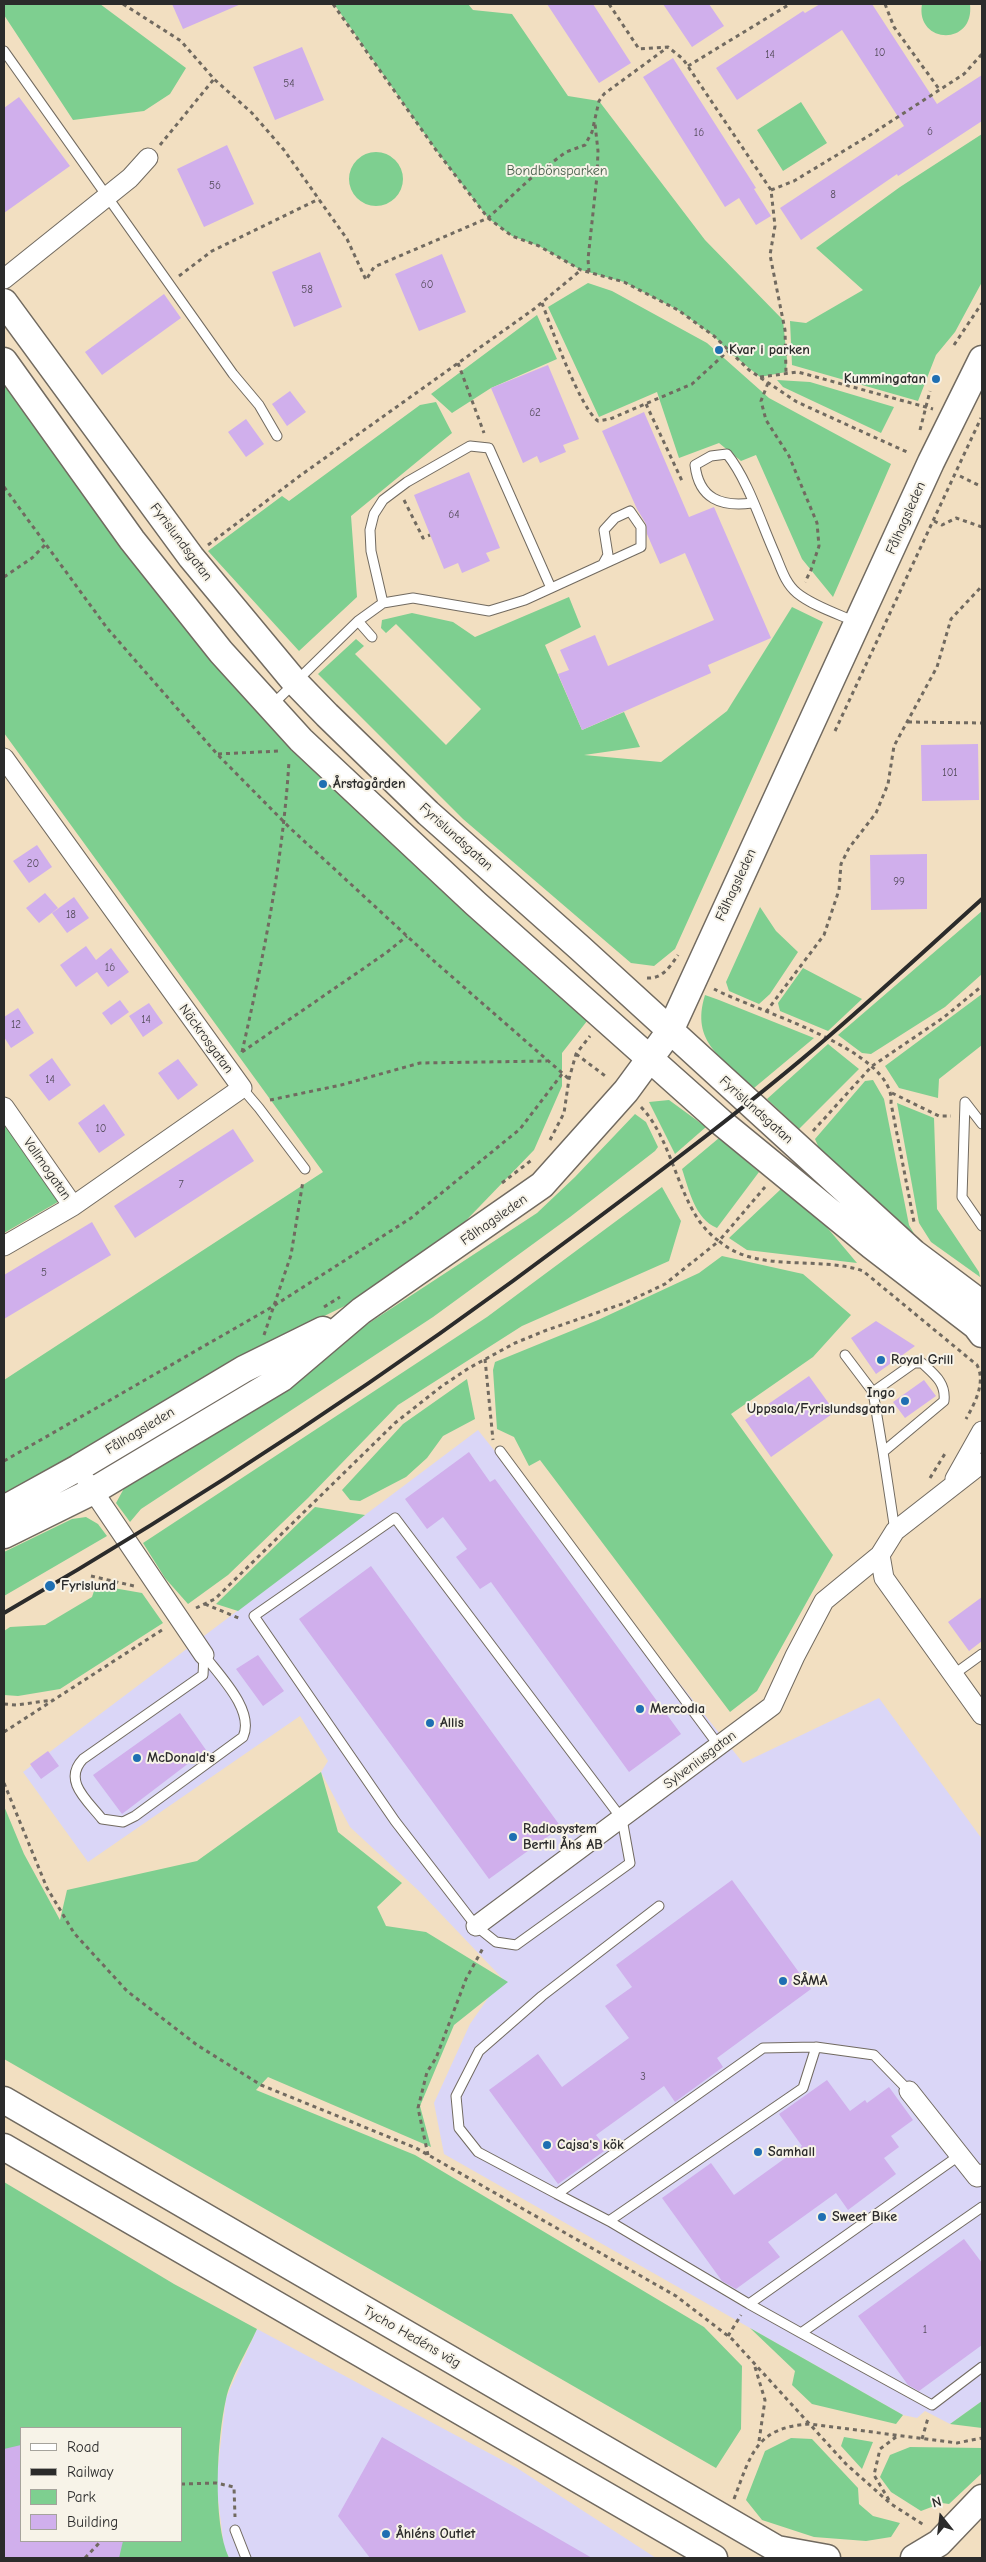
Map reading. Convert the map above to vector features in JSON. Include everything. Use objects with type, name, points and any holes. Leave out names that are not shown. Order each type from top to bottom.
[{"type":"main road","name":"Fyrislundsgatan","points":[[4,302],[191,557],[294,681],[428,813],[914,1253],[982,1304]]},
{"type":"main road","name":"Fålhagsleden","points":[[4,1509],[78,1468],[244,1369],[542,1185],[626,1091],[704,984],[858,623],[953,415],[982,359]]},
{"type":"main road","points":[[4,360],[132,540],[221,652],[301,740],[467,896],[649,1060],[722,1123],[872,1246],[976,1326],[982,1334]]},
{"type":"main road","name":"Fålhagsleden","points":[[4,1535],[93,1491],[282,1378],[354,1302]]},
{"type":"main road","name":"Tycho Hedéns väg","points":[[4,2100],[777,2549],[827,2558]]},
{"type":"main road","points":[[4,2147],[714,2558]]},
{"type":"main road","points":[[600,2492],[680,2558]]},
{"type":"main road","points":[[914,2558],[939,2543],[982,2498]]},
{"type":"street","points":[[4,279],[130,178],[148,158]]},
{"type":"street","name":"Näckrosgatan","points":[[4,758],[242,1088],[73,1206],[4,1246]]},
{"type":"street","name":"Vallmogatan","points":[[4,1107],[73,1206]]},
{"type":"street","name":"Sylveniusgatan","points":[[949,1489],[982,1432]]},
{"type":"street","name":"Sylveniusgatan","points":[[483,1931],[622,1819],[772,1706],[795,1656],[824,1601],[880,1555],[895,1531],[982,1463]]},
{"type":"street","points":[[78,1468],[204,1654]]},
{"type":"street","points":[[880,1555],[884,1578],[982,1716]]},
{"type":"street","points":[[909,2091],[960,2155],[981,2178]]},
{"type":"lane","points":[[4,51],[233,374],[259,405],[277,436]]},
{"type":"lane","points":[[383,603],[371,551],[370,530],[374,514],[383,500],[398,489],[470,446],[489,448],[551,588]]},
{"type":"lane","points":[[752,502],[739,504],[718,501],[703,492],[697,478],[695,465],[711,456],[727,454],[735,464],[752,502],[786,580],[798,594],[858,623]]},
{"type":"lane","points":[[270,707],[294,681],[358,621],[383,603],[413,598],[489,611],[525,600],[641,547],[641,527],[630,512],[615,518],[604,530],[608,555],[603,564]]},
{"type":"lane","points":[[358,621],[372,637]]},
{"type":"lane","points":[[242,1088],[305,1169]]},
{"type":"lane","points":[[982,1124],[964,1102],[962,1197],[982,1226]]},
{"type":"lane","points":[[845,1355],[873,1392],[895,1531]]},
{"type":"lane","points":[[873,1392],[914,1363],[922,1363],[937,1377],[945,1389],[944,1401],[883,1452]]},
{"type":"lane","points":[[500,1451],[719,1746]]},
{"type":"lane","points":[[395,1518],[622,1819],[630,1863],[516,1945],[496,1942],[483,1931],[396,1821],[254,1616],[395,1518]]},
{"type":"lane","points":[[204,1654],[242,1708],[246,1729],[243,1737],[135,1816],[123,1822],[112,1822],[102,1819],[76,1784],[73,1777],[75,1767],[83,1759],[203,1675],[204,1654]]},
{"type":"lane","points":[[953,1675],[982,1654]]},
{"type":"lane","points":[[659,1906],[542,1996],[479,2052],[456,2096],[459,2128],[478,2152],[608,2221],[749,2304],[932,2404],[982,2367]]},
{"type":"lane","points":[[557,2194],[762,2048],[816,2048],[874,2055],[909,2091]]},
{"type":"lane","points":[[608,2221],[803,2088],[816,2048]]},
{"type":"lane","points":[[749,2304],[960,2155]]},
{"type":"lane","points":[[801,2333],[982,2207]]},
{"type":"lane","points":[[235,2530],[246,2558]]},
{"type":"path","points":[[123,4],[180,41],[214,79],[252,113],[284,150],[347,239],[366,280],[374,267],[488,218],[530,179],[566,152],[585,145],[595,121],[599,101],[604,94],[668,47]]},
{"type":"path","points":[[333,4],[436,150],[488,218],[512,236],[539,246],[581,270],[624,282],[678,310],[714,336],[728,351],[760,377],[797,402],[907,452]]},
{"type":"path","points":[[610,4],[639,49],[668,47],[683,59],[771,190],[774,226],[770,255],[785,330],[786,372]]},
{"type":"path","points":[[688,66],[790,4]]},
{"type":"path","points":[[885,4],[894,27],[939,90]]},
{"type":"path","points":[[771,190],[794,181],[964,74],[982,54]]},
{"type":"path","points":[[148,158],[214,79]]},
{"type":"path","points":[[589,272],[588,259],[598,151],[595,121]]},
{"type":"path","points":[[170,283],[212,251],[319,199]]},
{"type":"path","points":[[191,557],[542,303],[581,270]]},
{"type":"path","points":[[542,303],[591,416],[598,421],[610,419],[692,384],[728,351]]},
{"type":"path","points":[[954,345],[982,306]]},
{"type":"path","points":[[458,363],[489,448]]},
{"type":"path","points":[[760,377],[786,372],[798,372],[953,415]]},
{"type":"path","points":[[768,383],[761,401],[766,420],[789,456],[818,523],[818,546],[811,570],[798,594]]},
{"type":"path","points":[[646,404],[685,487]]},
{"type":"path","points":[[833,735],[981,418]]},
{"type":"path","points":[[960,476],[982,487]]},
{"type":"path","points":[[4,487],[107,628],[217,754],[285,824],[407,936],[569,1079]]},
{"type":"path","points":[[398,489],[422,538],[430,535]]},
{"type":"path","points":[[910,510],[942,525],[956,518],[982,527]]},
{"type":"path","points":[[4,577],[32,558],[46,544]]},
{"type":"path","points":[[766,1012],[824,935],[839,890],[841,864],[849,848],[876,813],[888,784],[894,746],[937,668],[951,619],[967,599],[982,586]]},
{"type":"path","points":[[908,722],[982,723]]},
{"type":"path","points":[[217,754],[281,750]]},
{"type":"path","points":[[242,1052],[269,922],[285,824],[289,759]]},
{"type":"path","points":[[224,1064],[386,953],[407,936]]},
{"type":"path","points":[[627,992],[639,978],[655,978],[669,968],[766,1012],[828,1037],[872,1066],[892,1092],[940,1116],[964,1117]]},
{"type":"path","points":[[704,984],[719,981]]},
{"type":"path","points":[[806,1138],[872,1066],[942,1018],[982,986]]},
{"type":"path","points":[[546,1148],[564,1113],[569,1079],[576,1054],[604,1018]]},
{"type":"path","points":[[576,1054],[626,1091],[649,1115],[668,1149],[690,1204],[707,1230],[720,1241],[736,1253],[747,1256],[770,1260],[849,1266],[863,1271],[976,1365],[981,1372],[981,1385],[962,1427]]},
{"type":"path","points":[[255,1103],[341,1085],[420,1063],[548,1061]]},
{"type":"path","points":[[4,1461],[272,1307],[411,1218],[520,1129],[562,1074]]},
{"type":"path","points":[[892,1092],[891,1103],[916,1227]]},
{"type":"path","points":[[500,1184],[539,1154]]},
{"type":"path","points":[[262,1341],[291,1255],[305,1169]]},
{"type":"path","points":[[4,1732],[179,1618],[205,1603],[215,1600],[395,1423],[442,1386],[485,1359],[547,1330],[625,1303],[666,1284],[720,1241],[766,1186]]},
{"type":"path","points":[[322,1308],[354,1302]]},
{"type":"path","points":[[485,1359],[494,1443],[500,1451]]},
{"type":"path","points":[[926,1483],[947,1451]]},
{"type":"path","points":[[91,1576],[136,1586]]},
{"type":"path","points":[[205,1603],[242,1619],[254,1616]]},
{"type":"path","points":[[4,1704],[16,1705],[55,1700]]},
{"type":"path","points":[[4,1783],[52,1896],[74,1933],[127,1990],[197,2045],[261,2085],[428,2155],[676,2296],[728,2336],[846,2464],[891,2504],[931,2528]]},
{"type":"path","points":[[428,2155],[418,2108],[427,2072],[436,2058],[483,1931]]},
{"type":"path","points":[[728,2336],[749,2304]]},
{"type":"path","points":[[731,2507],[759,2442],[765,2400],[754,2365]]},
{"type":"path","points":[[922,2439],[932,2404]]},
{"type":"path","points":[[759,2442],[780,2429],[810,2424],[897,2437],[957,2443],[982,2438]]},
{"type":"path","points":[[891,2504],[874,2475],[880,2448],[897,2437]]},
{"type":"path","points":[[182,2484],[216,2484],[234,2488],[235,2530]]},
{"type":"path","points":[[85,2558],[100,2542]]},
{"type":"shaded area","points":[[478,1430],[743,1763],[879,1698],[982,1839],[982,2401],[950,2424],[925,2411],[917,2418],[903,2415],[444,2154],[434,2103],[470,2024],[502,1978],[420,1892],[350,1827],[321,1772],[328,1761],[300,1716],[88,1862],[23,1772]]},
{"type":"shaded area","points":[[257,2329],[517,2468],[656,2558],[229,2558],[224,2547],[216,2483],[226,2398]]},
{"type":"green space","points":[[4,4],[100,4],[186,68],[170,94],[144,111],[73,120],[4,15]]},
{"type":"green space","name":"Bondbönsparken","points":[[334,4],[468,4],[473,10],[512,14],[568,96],[599,101],[705,240],[783,320],[787,360],[786,372],[760,377],[728,351],[714,336],[678,310],[624,282],[581,270],[539,246],[512,236],[488,218],[436,150]]},
{"type":"green space","points":[[922,4],[970,4],[969,18],[964,28],[955,33],[945,35],[935,33],[927,27],[922,17]]},
{"type":"green space","points":[[801,102],[827,143],[783,171],[757,130]]},
{"type":"green space","points":[[982,134],[982,282],[955,332],[936,355],[918,401],[792,365],[790,321],[806,323],[863,290],[816,248],[900,187]]},
{"type":"green space","points":[[376,152],[386,154],[395,160],[401,169],[403,179],[401,189],[395,198],[386,204],[376,206],[366,204],[357,198],[351,189],[349,179],[351,169],[357,160],[366,154]]},
{"type":"green space","points":[[588,283],[612,291],[707,343],[769,398],[891,464],[833,597],[802,559],[756,455],[741,461],[719,443],[679,458],[657,392],[599,417],[548,307]]},
{"type":"green space","points":[[537,315],[557,359],[491,388],[452,413],[431,394]]},
{"type":"green space","points":[[777,380],[810,382],[894,407],[881,433],[783,387]]},
{"type":"green space","points":[[4,382],[359,811],[587,1021],[562,1053],[562,1086],[534,1150],[453,1234],[355,1301],[238,1358],[71,1458],[4,1495],[4,1380],[323,1172],[4,733]]},
{"type":"green space","points":[[436,402],[452,433],[351,516],[357,597],[299,651],[208,551],[282,496],[289,501],[420,405]]},
{"type":"green space","points":[[569,597],[581,627],[545,645],[582,730],[624,712],[640,747],[584,755],[661,762],[727,711],[792,607],[823,622],[675,949],[654,966],[631,963],[463,819],[318,674],[356,639],[364,646],[355,654],[446,745],[481,709],[396,624],[386,633],[381,628],[382,620],[412,613],[453,622],[475,637]]},
{"type":"green space","points":[[760,907],[776,931],[798,952],[770,994],[759,1004],[729,991],[726,982]]},
{"type":"green space","points":[[982,911],[982,974],[945,1007],[871,1054],[862,1053],[838,1035]]},
{"type":"green space","points":[[803,968],[862,999],[828,1031],[780,1011],[778,1003]]},
{"type":"green space","points":[[982,994],[982,1045],[939,1079],[938,1098],[899,1088],[885,1066]]},
{"type":"green space","points":[[705,995],[814,1038],[754,1088],[721,1058],[706,1038],[702,1026]]},
{"type":"green space","points":[[828,1044],[859,1069],[799,1129],[767,1099]]},
{"type":"green space","points":[[873,1080],[884,1099],[909,1225],[923,1249],[822,1155],[815,1139],[865,1081]]},
{"type":"green space","points":[[669,1100],[706,1127],[675,1154],[649,1102]]},
{"type":"green space","points":[[897,1103],[934,1118],[937,1209],[979,1272],[980,1277],[931,1242],[919,1223]]},
{"type":"green space","points":[[635,1114],[646,1122],[658,1147],[655,1151],[570,1217],[433,1317],[141,1509],[130,1522],[116,1503],[128,1481],[537,1213],[575,1177]]},
{"type":"green space","points":[[4,1116],[63,1199],[4,1233]]},
{"type":"green space","points":[[719,1138],[759,1172],[717,1228],[709,1224],[698,1211],[690,1195],[682,1169]]},
{"type":"green space","points":[[662,1187],[681,1221],[669,1261],[522,1326],[398,1405],[308,1498],[228,1575],[188,1604],[165,1578],[143,1543],[487,1317]]},
{"type":"green space","points":[[781,1189],[825,1225],[857,1263],[747,1250],[729,1238]]},
{"type":"green space","points":[[722,1256],[803,1274],[851,1315],[813,1357],[731,1414],[833,1555],[757,1691],[730,1712],[540,1460],[529,1466],[514,1437],[497,1429],[493,1370],[495,1362],[598,1320],[699,1273]]},
{"type":"green space","points":[[467,1379],[475,1419],[443,1436],[427,1458],[406,1477],[360,1501],[350,1500],[342,1490],[403,1424]]},
{"type":"green space","points":[[315,1507],[365,1515],[238,1611],[216,1604]]},
{"type":"green space","points":[[86,1517],[98,1524],[107,1536],[4,1596],[4,1552],[72,1519]]},
{"type":"green space","points":[[96,1585],[142,1593],[163,1623],[60,1689],[18,1696],[4,1695],[4,1631],[10,1627],[45,1625],[92,1597]]},
{"type":"green space","points":[[321,1772],[338,1832],[402,1883],[377,1907],[386,1926],[426,1932],[508,1982],[454,2025],[420,2106],[431,2147],[268,2077],[256,2090],[415,2155],[704,2327],[742,2366],[741,2429],[716,2468],[4,2059],[4,1806],[24,1854],[60,1920],[67,1890],[197,1861]]},
{"type":"green space","points":[[4,2182],[174,2284],[257,2329],[228,2391],[220,2436],[218,2502],[220,2523],[229,2558],[4,2558]]},
{"type":"green space","points":[[750,2328],[903,2415],[896,2424],[812,2404],[792,2385],[795,2371]]},
{"type":"green space","points":[[982,2401],[982,2428],[950,2424]]},
{"type":"green space","points":[[844,2437],[873,2442],[862,2469],[841,2446]]},
{"type":"green space","points":[[791,2438],[812,2439],[858,2488],[859,2504],[873,2516],[900,2523],[891,2537],[866,2541],[814,2537],[762,2520],[746,2500],[765,2451]]},
{"type":"green space","points":[[910,2447],[982,2448],[982,2473],[949,2504],[942,2503],[921,2511],[891,2492],[880,2477],[890,2455]]},
{"type":"building","points":[[172,4],[241,4],[183,29]]},
{"type":"building","points":[[547,4],[593,4],[631,63],[599,83]]},
{"type":"building","points":[[663,4],[709,4],[724,26],[692,47]]},
{"type":"building","points":[[820,4],[872,4],[937,104],[982,75],[982,121],[898,176],[897,174],[801,240],[780,208],[904,126],[842,30],[737,100],[716,68],[803,11],[805,13]]},
{"type":"building","points":[[302,47],[324,100],[275,120],[253,67]]},
{"type":"building","points":[[673,58],[756,188],[754,189],[771,216],[756,225],[739,198],[725,207],[643,77]]},
{"type":"building","points":[[19,97],[70,166],[4,213],[4,108]]},
{"type":"building","points":[[227,145],[254,204],[204,227],[177,169]]},
{"type":"building","points":[[320,252],[342,307],[294,327],[272,272]]},
{"type":"building","points":[[442,254],[466,312],[419,331],[395,274]]},
{"type":"building","points":[[164,294],[181,318],[102,375],[85,352]]},
{"type":"building","points":[[548,365],[579,439],[563,445],[566,452],[540,463],[537,456],[523,463],[491,388]]},
{"type":"building","points":[[290,391],[306,412],[287,426],[272,404]]},
{"type":"building","points":[[644,412],[689,517],[714,507],[771,638],[708,665],[711,673],[582,730],[558,674],[569,670],[560,650],[595,635],[608,666],[714,620],[685,553],[660,564],[647,534],[646,524],[637,509],[602,431]]},
{"type":"building","points":[[246,419],[264,444],[246,457],[228,432]]},
{"type":"building","points":[[469,472],[500,548],[486,553],[490,561],[462,573],[458,563],[444,569],[414,495]]},
{"type":"building","points":[[978,744],[979,800],[922,801],[921,745]]},
{"type":"building","points":[[37,845],[52,867],[29,883],[13,861]]},
{"type":"building","points":[[927,854],[927,909],[871,910],[870,855]]},
{"type":"building","points":[[45,893],[58,908],[39,923],[26,908]]},
{"type":"building","points":[[74,897],[89,918],[67,933],[52,913]]},
{"type":"building","points":[[86,946],[96,960],[111,948],[129,972],[108,987],[97,972],[76,987],[60,965]]},
{"type":"building","points":[[120,1000],[129,1012],[111,1025],[102,1013]]},
{"type":"building","points":[[149,1003],[163,1023],[143,1037],[129,1016]]},
{"type":"building","points":[[18,1008],[34,1033],[11,1048],[4,1037],[4,1017]]},
{"type":"building","points":[[52,1058],[71,1085],[49,1101],[29,1075]]},
{"type":"building","points":[[178,1059],[198,1085],[178,1100],[158,1073]]},
{"type":"building","points":[[104,1104],[125,1135],[99,1153],[78,1123]]},
{"type":"building","points":[[233,1129],[254,1161],[135,1238],[114,1206]]},
{"type":"building","points":[[92,1222],[111,1255],[4,1319],[4,1275]]},
{"type":"building","name":"Royal Grill","points":[[876,1321],[915,1346],[876,1374],[851,1338]]},
{"type":"building","points":[[809,1376],[835,1412],[771,1457],[745,1420]]},
{"type":"building","points":[[924,1380],[936,1396],[905,1418],[893,1402]]},
{"type":"building","points":[[469,1452],[490,1482],[495,1479],[681,1734],[629,1772],[491,1582],[480,1589],[456,1557],[467,1549],[443,1517],[427,1529],[405,1499]]},
{"type":"building","name":"Allis","points":[[371,1566],[561,1827],[489,1879],[299,1619]]},
{"type":"building","points":[[982,1597],[982,1641],[969,1651],[948,1622]]},
{"type":"building","points":[[258,1655],[284,1691],[263,1706],[236,1669]]},
{"type":"building","points":[[180,1713],[206,1750],[122,1814],[93,1775]]},
{"type":"building","points":[[48,1751],[59,1766],[41,1779],[30,1764]]},
{"type":"building","points":[[732,1880],[811,1989],[717,2058],[723,2067],[675,2102],[664,2086],[596,2135],[607,2149],[558,2184],[489,2090],[538,2054],[562,2087],[629,2038],[605,2006],[632,1987],[616,1965]]},
{"type":"building","points":[[827,2080],[850,2111],[865,2100],[867,2103],[889,2087],[913,2120],[891,2136],[899,2147],[884,2158],[896,2174],[848,2210],[836,2193],[768,2242],[780,2257],[736,2289],[722,2281],[662,2198],[711,2163],[734,2195],[802,2146],[779,2114]]},
{"type":"building","points":[[964,2239],[982,2263],[982,2345],[919,2391],[908,2385],[858,2316]]},
{"type":"building","points":[[382,2437],[592,2558],[370,2558],[338,2516]]},
{"type":"building","points":[[20,2445],[20,2542],[123,2542],[119,2558],[4,2558],[4,2449]]},
{"type":"railway","points":[[4,1613],[153,1524],[299,1430],[513,1281],[676,1159],[768,1087],[847,1020],[982,899]]},
{"type":"place","name":"Kvar i parken","points":[[719,350]]},
{"type":"place","name":"Kummingatan","points":[[936,379]]},
{"type":"place","name":"Årstagården","points":[[323,784]]},
{"type":"place","name":"Royal Grill","points":[[881,1360]]},
{"type":"place","name":"Ingo Uppsala/Fyrislundsgatan","points":[[905,1401]]},
{"type":"place","name":"Fyrislund","points":[[50,1586]]},
{"type":"place","name":"Mercodia","points":[[640,1709]]},
{"type":"place","name":"Allis","points":[[430,1723]]},
{"type":"place","name":"McDonald's","points":[[137,1758]]},
{"type":"place","name":"Radiosystem Bertil Åhs AB","points":[[513,1837]]},
{"type":"place","name":"SÅMA","points":[[783,1981]]},
{"type":"place","name":"Cajsa's kök","points":[[547,2145]]},
{"type":"place","name":"Samhall","points":[[758,2152]]},
{"type":"place","name":"Sweet Bike","points":[[822,2217]]},
{"type":"place","name":"Åhléns Outlet","points":[[386,2534]]}]
